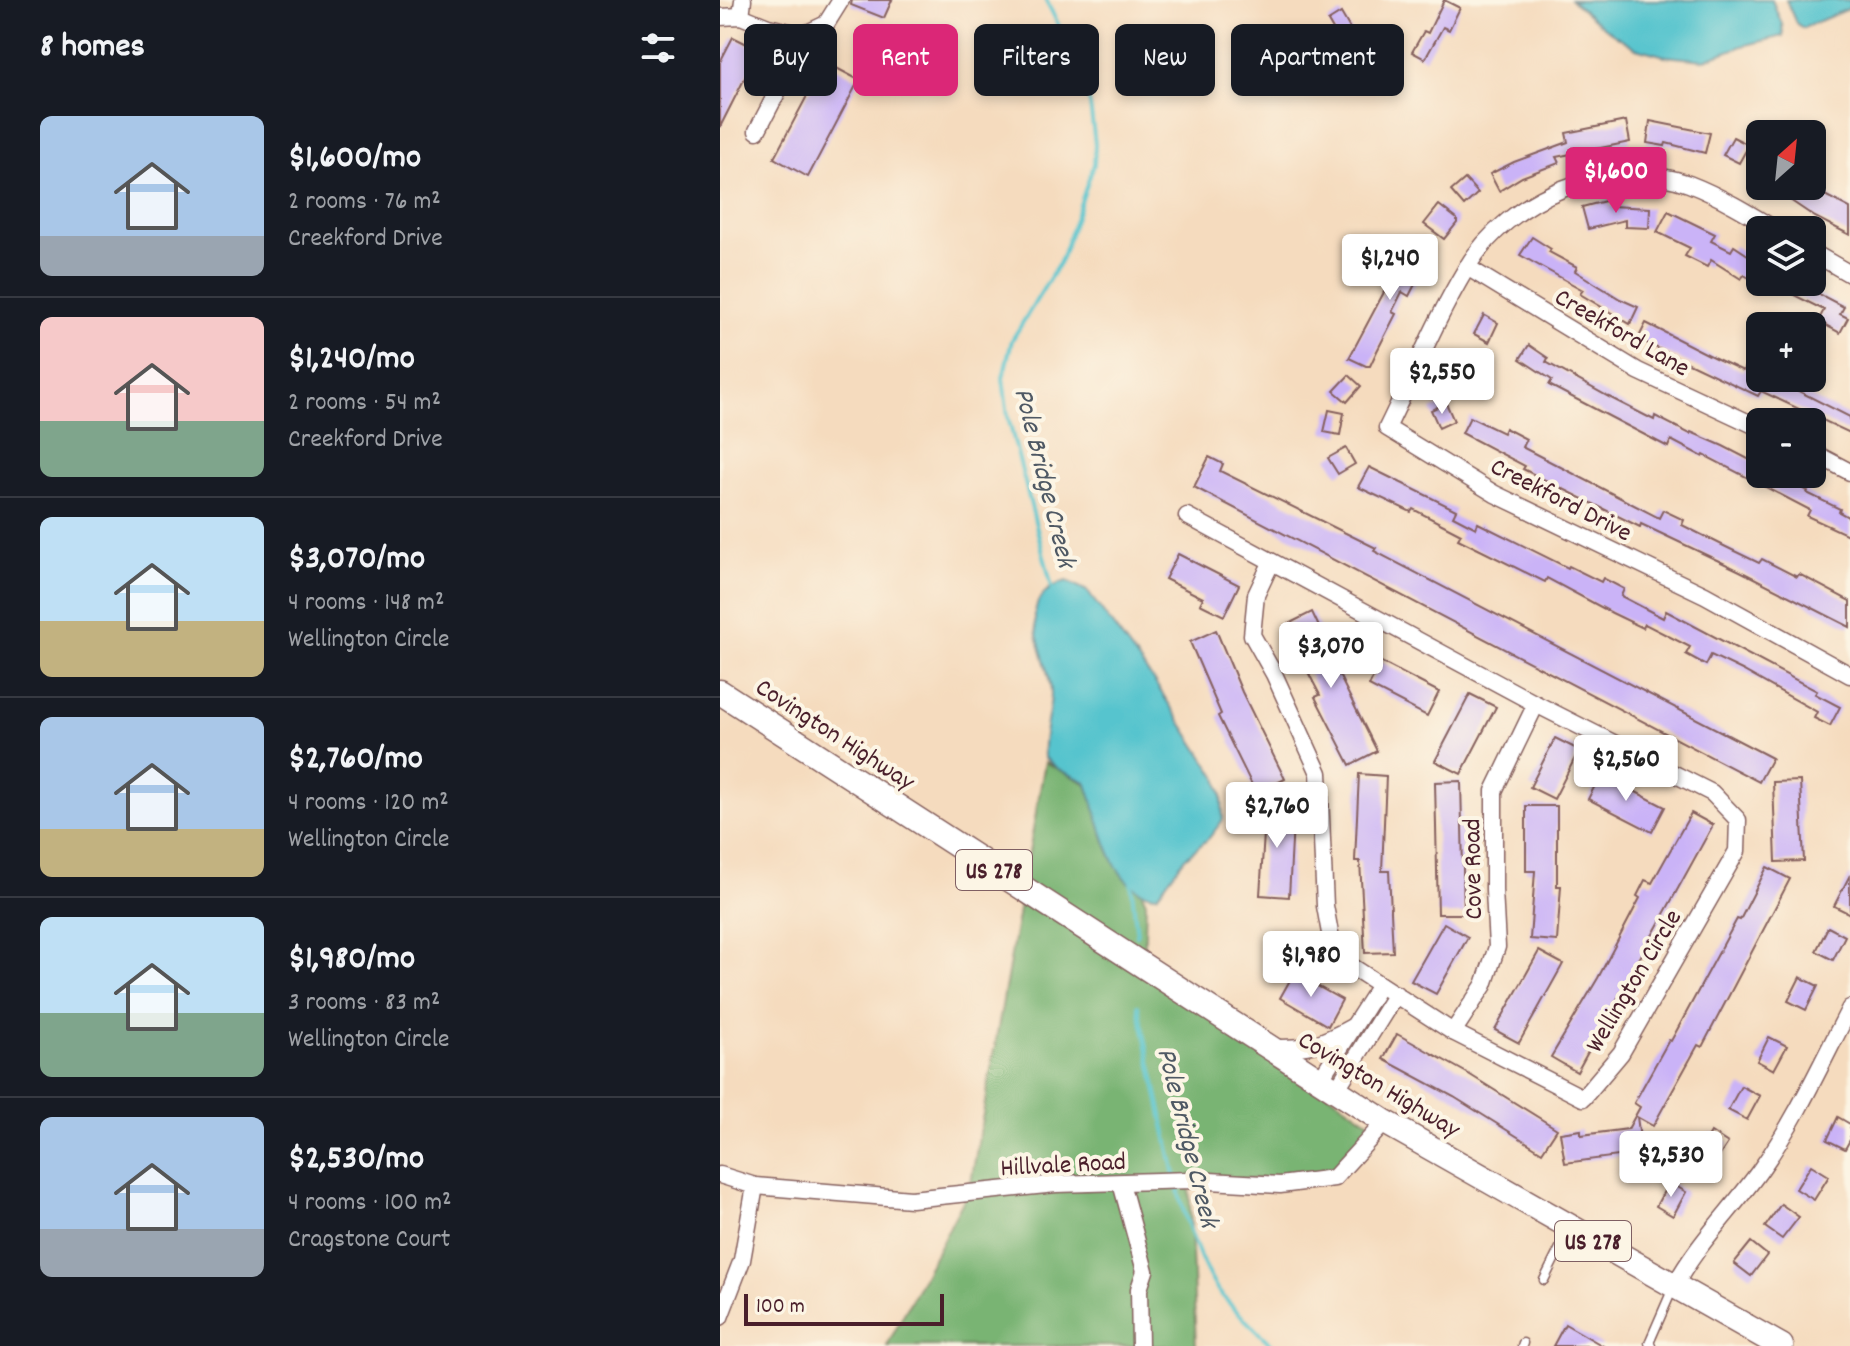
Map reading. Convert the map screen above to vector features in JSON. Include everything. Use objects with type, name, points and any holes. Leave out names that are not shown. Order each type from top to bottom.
[{"type":"main road","name":"Covington Highway","points":[[720,692],[1385,1122],[1781,1346]]},
{"type":"street","points":[[826,24],[841,0]]},
{"type":"street","points":[[720,17],[742,8],[764,24]]},
{"type":"street","points":[[757,131],[775,96]]},
{"type":"street","name":"Creekford Drive","points":[[1752,216],[1687,183],[1626,176],[1586,181],[1549,193],[1495,232],[1467,267],[1387,428],[1495,494],[1705,595],[1850,675]]},
{"type":"street","points":[[1826,260],[1850,274]]},
{"type":"street","name":"Creekford Lane","points":[[1467,267],[1638,371],[1746,421]]},
{"type":"street","points":[[1826,459],[1850,472]]},
{"type":"street","name":"Wellington Circle","points":[[1187,516],[1536,704],[1712,793],[1738,820],[1737,851],[1621,1053],[1583,1098],[1453,1032],[1334,955],[1325,906],[1319,773],[1274,674],[1252,635],[1256,595],[1271,563]]},
{"type":"street","name":"Cove Road","points":[[1453,1032],[1484,985],[1497,947],[1494,791],[1536,704]]},
{"type":"street","points":[[1328,1086],[1353,1027],[1380,985]]},
{"type":"street","points":[[1328,1086],[1396,994]]},
{"type":"street","points":[[1674,1287],[1688,1260],[1762,1168],[1798,1108],[1850,1008]]},
{"type":"street","points":[[1268,1047],[1297,1049],[1319,1045],[1353,1027]]},
{"type":"street","name":"Hillvale Road","points":[[720,1175],[755,1186],[911,1199],[1056,1184],[1192,1180],[1280,1185],[1334,1178],[1385,1122]]},
{"type":"street","points":[[1121,1183],[1145,1271],[1139,1289],[1140,1346]]},
{"type":"street","points":[[720,1317],[742,1260],[755,1186]]},
{"type":"lane","points":[[1544,1280],[1570,1228]]},
{"type":"lane","points":[[1650,1344],[1674,1287]]},
{"type":"green space","points":[[1045,762],[1095,788],[1146,902],[1144,966],[1378,1128],[1334,1178],[1189,1180],[1196,1346],[887,1346],[970,1188]]},
{"type":"water","points":[[1571,0],[1772,0],[1782,24],[1783,36],[1704,60],[1665,56],[1636,48],[1603,27]]},
{"type":"water","points":[[1786,0],[1850,0],[1850,8],[1803,28],[1796,23]]},
{"type":"water","points":[[1067,581],[1087,591],[1154,681],[1217,778],[1222,795],[1223,820],[1209,838],[1185,858],[1157,895],[1141,891],[1128,882],[1117,868],[1086,782],[1058,769],[1044,757],[1051,695],[1035,615],[1038,601],[1049,590]]},
{"type":"building","points":[[852,0],[892,0],[884,18],[851,5]]},
{"type":"building","points":[[1444,0],[1460,8],[1449,30],[1443,27],[1425,59],[1412,52],[1424,31],[1428,33]]},
{"type":"building","points":[[1341,13],[1347,24],[1330,24],[1328,21]]},
{"type":"building","points":[[733,37],[744,42],[744,80],[720,127],[720,62]]},
{"type":"building","points":[[837,68],[853,77],[853,91],[808,177],[774,158],[807,96],[837,96]]},
{"type":"building","points":[[1626,121],[1630,142],[1556,157],[1559,163],[1522,177],[1499,191],[1490,174],[1568,142],[1566,133]]},
{"type":"building","points":[[1650,121],[1710,133],[1705,153],[1666,143],[1665,146],[1647,143]]},
{"type":"building","points":[[1733,137],[1746,144],[1739,163],[1723,155]]},
{"type":"building","points":[[1465,179],[1478,193],[1464,206],[1451,191]]},
{"type":"building","points":[[1826,196],[1850,208],[1850,235],[1826,223],[1826,216],[1814,216],[1790,200],[1826,200]]},
{"type":"building","points":[[1609,200],[1610,206],[1650,208],[1649,228],[1625,227],[1625,220],[1588,229],[1582,207]]},
{"type":"building","points":[[1439,205],[1457,219],[1444,239],[1424,224]]},
{"type":"building","points":[[1668,211],[1715,234],[1711,241],[1731,251],[1734,246],[1746,254],[1746,276],[1741,279],[1711,260],[1707,267],[1685,256],[1690,248],[1657,232]]},
{"type":"building","points":[[1532,237],[1551,249],[1549,252],[1577,267],[1575,271],[1638,307],[1630,324],[1580,294],[1583,290],[1520,255]]},
{"type":"building","points":[[1406,239],[1427,250],[1422,259],[1427,261],[1409,296],[1402,292],[1392,312],[1396,314],[1370,366],[1366,366],[1349,358],[1383,294]]},
{"type":"building","points":[[1796,296],[1823,296],[1844,307],[1840,314],[1848,318],[1840,333],[1826,325],[1824,310]]},
{"type":"building","points":[[1484,315],[1498,323],[1489,342],[1474,334]]},
{"type":"building","points":[[1646,323],[1743,371],[1746,366],[1746,390],[1638,339]]},
{"type":"building","points":[[1529,345],[1548,358],[1546,362],[1609,397],[1654,420],[1655,416],[1746,458],[1746,477],[1671,440],[1668,447],[1549,385],[1552,380],[1520,359]]},
{"type":"building","points":[[1462,354],[1483,366],[1472,383],[1452,371]]},
{"type":"building","points":[[1349,375],[1361,386],[1347,402],[1334,391]]},
{"type":"building","points":[[1763,392],[1801,392],[1850,417],[1850,433],[1826,422],[1826,408],[1797,408]]},
{"type":"building","points":[[1446,403],[1454,421],[1439,428],[1431,410]]},
{"type":"building","points":[[1329,410],[1344,413],[1340,435],[1324,432]]},
{"type":"building","points":[[1470,417],[1503,433],[1505,428],[1526,439],[1522,447],[1659,518],[1663,510],[1684,520],[1682,525],[1726,547],[1759,563],[1762,559],[1797,577],[1799,574],[1850,601],[1850,627],[1740,571],[1641,524],[1640,527],[1523,469],[1525,466],[1462,433]]},
{"type":"building","points":[[1346,448],[1355,464],[1338,474],[1328,458]]},
{"type":"building","points":[[1209,457],[1223,464],[1220,471],[1376,548],[1374,551],[1772,758],[1759,782],[1194,487]]},
{"type":"building","points":[[1369,467],[1456,510],[1453,516],[1476,528],[1478,523],[1568,568],[1601,582],[1603,578],[1624,589],[1621,596],[1663,618],[1666,611],[1817,691],[1815,694],[1840,707],[1830,726],[1814,718],[1817,712],[1742,670],[1711,655],[1706,665],[1686,654],[1690,647],[1645,624],[1643,628],[1547,578],[1545,582],[1458,539],[1461,534],[1413,509],[1411,512],[1358,487]]},
{"type":"building","points":[[1768,488],[1802,488],[1840,509],[1839,512],[1850,518],[1850,536],[1807,516],[1810,510]]},
{"type":"building","points":[[1178,554],[1239,585],[1224,616],[1200,604],[1203,598],[1165,579]]},
{"type":"building","points":[[1312,612],[1320,629],[1317,631],[1377,751],[1350,765],[1315,697],[1320,695],[1284,626]]},
{"type":"building","points":[[1216,630],[1242,692],[1285,779],[1256,793],[1218,716],[1221,714],[1190,642]]},
{"type":"building","points":[[1381,662],[1439,692],[1427,716],[1369,686]]},
{"type":"building","points":[[1470,694],[1496,707],[1461,774],[1435,761]]},
{"type":"building","points":[[1555,738],[1579,750],[1554,799],[1530,787]]},
{"type":"building","points":[[1359,774],[1386,776],[1382,871],[1389,871],[1393,952],[1365,953],[1360,861],[1355,861]]},
{"type":"building","points":[[1601,774],[1665,807],[1652,832],[1588,799]]},
{"type":"building","points":[[1461,781],[1464,914],[1438,914],[1435,782]]},
{"type":"building","points":[[1800,781],[1804,861],[1776,862],[1773,782]]},
{"type":"building","points":[[1266,803],[1294,804],[1289,897],[1260,895]]},
{"type":"building","points":[[1526,806],[1557,806],[1557,886],[1561,886],[1557,941],[1530,939],[1535,871],[1526,871]]},
{"type":"building","points":[[1691,813],[1713,825],[1577,1072],[1551,1057],[1598,978],[1640,898],[1637,896],[1645,880],[1652,883]]},
{"type":"building","points":[[1767,867],[1790,879],[1702,1047],[1698,1045],[1653,1126],[1637,1117],[1642,1153],[1565,1163],[1560,1133],[1581,1130],[1581,1135],[1628,1129],[1640,1107],[1634,1103],[1737,919],[1740,920]]},
{"type":"building","points":[[1850,875],[1850,914],[1834,906]]},
{"type":"building","points":[[1444,923],[1468,937],[1436,994],[1411,981]]},
{"type":"building","points":[[1828,927],[1845,936],[1833,960],[1816,951]]},
{"type":"building","points":[[1539,951],[1563,964],[1519,1043],[1495,1030]]},
{"type":"building","points":[[1294,973],[1342,1000],[1328,1026],[1280,998]]},
{"type":"building","points":[[1800,977],[1818,986],[1806,1010],[1788,1001]]},
{"type":"building","points":[[1397,1034],[1557,1129],[1542,1152],[1454,1097],[1383,1059]]},
{"type":"building","points":[[1769,1037],[1787,1046],[1774,1070],[1757,1061]]},
{"type":"building","points":[[1741,1086],[1760,1096],[1747,1120],[1728,1110]]},
{"type":"building","points":[[1838,1117],[1850,1124],[1850,1140],[1845,1149],[1827,1140]]},
{"type":"building","points":[[1711,1132],[1728,1143],[1713,1166],[1697,1156]]},
{"type":"building","points":[[1811,1165],[1829,1176],[1814,1200],[1796,1189]]},
{"type":"building","points":[[1669,1182],[1686,1192],[1673,1216],[1656,1206]]},
{"type":"building","points":[[1781,1204],[1799,1217],[1782,1239],[1765,1227]]},
{"type":"building","points":[[1751,1242],[1767,1255],[1751,1276],[1734,1263]]},
{"type":"building","points":[[1565,1324],[1603,1346],[1553,1346]]},
{"type":"waterway","name":"Pole Bridge Creek","points":[[1046,0],[1079,66],[1090,105],[1095,144],[1094,164],[1061,260],[1012,340],[1003,378],[1008,417],[1052,587]]},
{"type":"waterway","name":"Pole Bridge Creek","points":[[1131,881],[1137,935]]},
{"type":"waterway","name":"Pole Bridge Creek","points":[[1138,1006],[1175,1175]]},
{"type":"waterway","name":"Pole Bridge Creek","points":[[1177,1184],[1194,1241],[1213,1283],[1232,1307],[1273,1346]]}]
